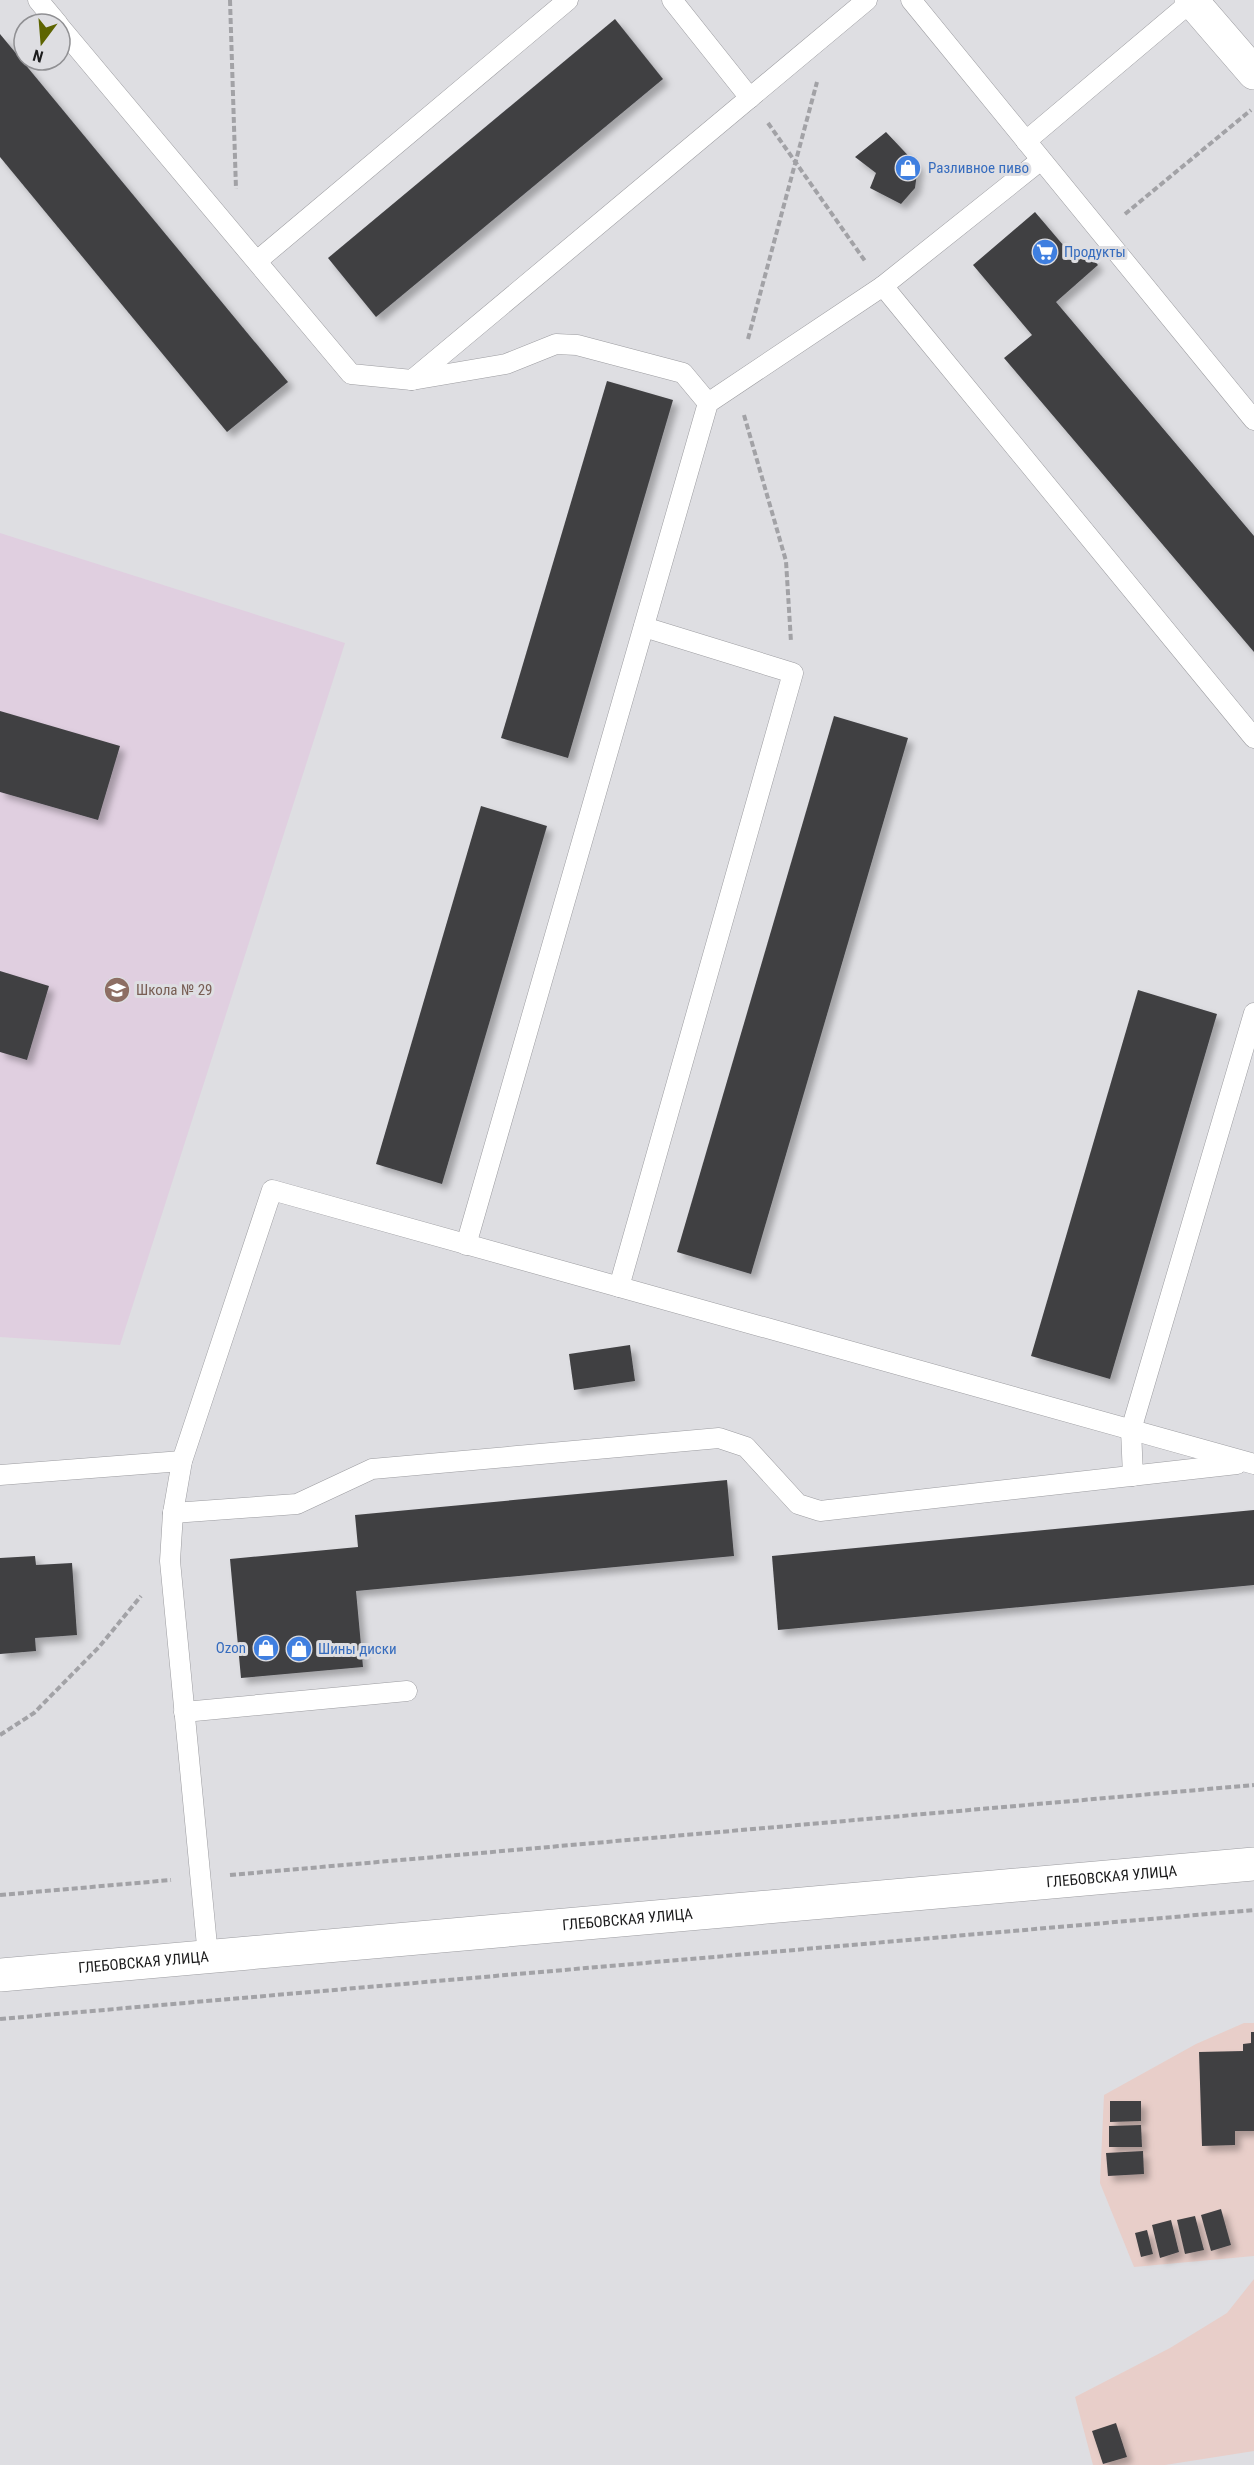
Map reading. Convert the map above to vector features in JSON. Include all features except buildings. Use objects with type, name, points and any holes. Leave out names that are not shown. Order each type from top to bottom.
[{"type":"main road","points":[[1192,0],[1254,73]]},
{"type":"main road","name":"ГЛЕБОВСКАЯ УЛИЦА","points":[[0,1975],[1254,1864]]},
{"type":"lane","points":[[38,0],[48,12]]},
{"type":"lane","points":[[257,261],[568,0]]},
{"type":"lane","points":[[672,0],[750,98]]},
{"type":"lane","points":[[412,380],[867,0]]},
{"type":"lane","points":[[911,0],[1254,420]]},
{"type":"lane","points":[[1026,141],[1192,0]]},
{"type":"lane","points":[[72,41],[351,374],[412,380],[506,364],[556,344],[577,345],[683,372],[708,403]]},
{"type":"lane","points":[[466,1245],[708,403],[883,286],[1041,160]]},
{"type":"lane","points":[[883,286],[1254,738]]},
{"type":"lane","points":[[620,1287],[793,673],[644,627]]},
{"type":"lane","points":[[1133,1476],[1131,1430],[1254,1013]]},
{"type":"lane","points":[[208,1956],[170,1560],[173,1513],[182,1461],[272,1190],[1252,1463]]},
{"type":"lane","points":[[173,1513],[297,1504],[372,1469],[719,1437],[746,1447],[798,1504],[820,1511],[1252,1463]]},
{"type":"lane","points":[[0,1476],[182,1461]]},
{"type":"lane","points":[[184,1712],[407,1690]]},
{"type":"path","points":[[230,0],[237,238]]},
{"type":"path","points":[[750,98],[883,286]]},
{"type":"path","points":[[1101,233],[1254,107]]},
{"type":"path","points":[[0,1735],[34,1713],[99,1647],[170,1560]]},
{"type":"path","points":[[0,1895],[1254,1785]]},
{"type":"path","points":[[0,2019],[1254,1910]]},
{"type":"shaded area","name":"Школа № 29","points":[[0,533],[345,643],[120,1345],[0,1337]]},
{"type":"shaded area","points":[[1244,2023],[1254,2023],[1254,2256],[1134,2267],[1100,2183],[1104,2095],[1196,2044]]},
{"type":"shaded area","points":[[1254,2279],[1254,2451],[1165,2465],[1093,2465],[1075,2397],[1170,2348],[1227,2313]]},
{"type":"place","name":"Разливное пиво","points":[[908,168]]},
{"type":"place","name":"Продукты","points":[[1045,252]]},
{"type":"place","name":"Школа № 29","points":[[117,990]]},
{"type":"place","name":"Ozon","points":[[266,1648]]},
{"type":"place","name":"Шины диски","points":[[299,1649]]}]
